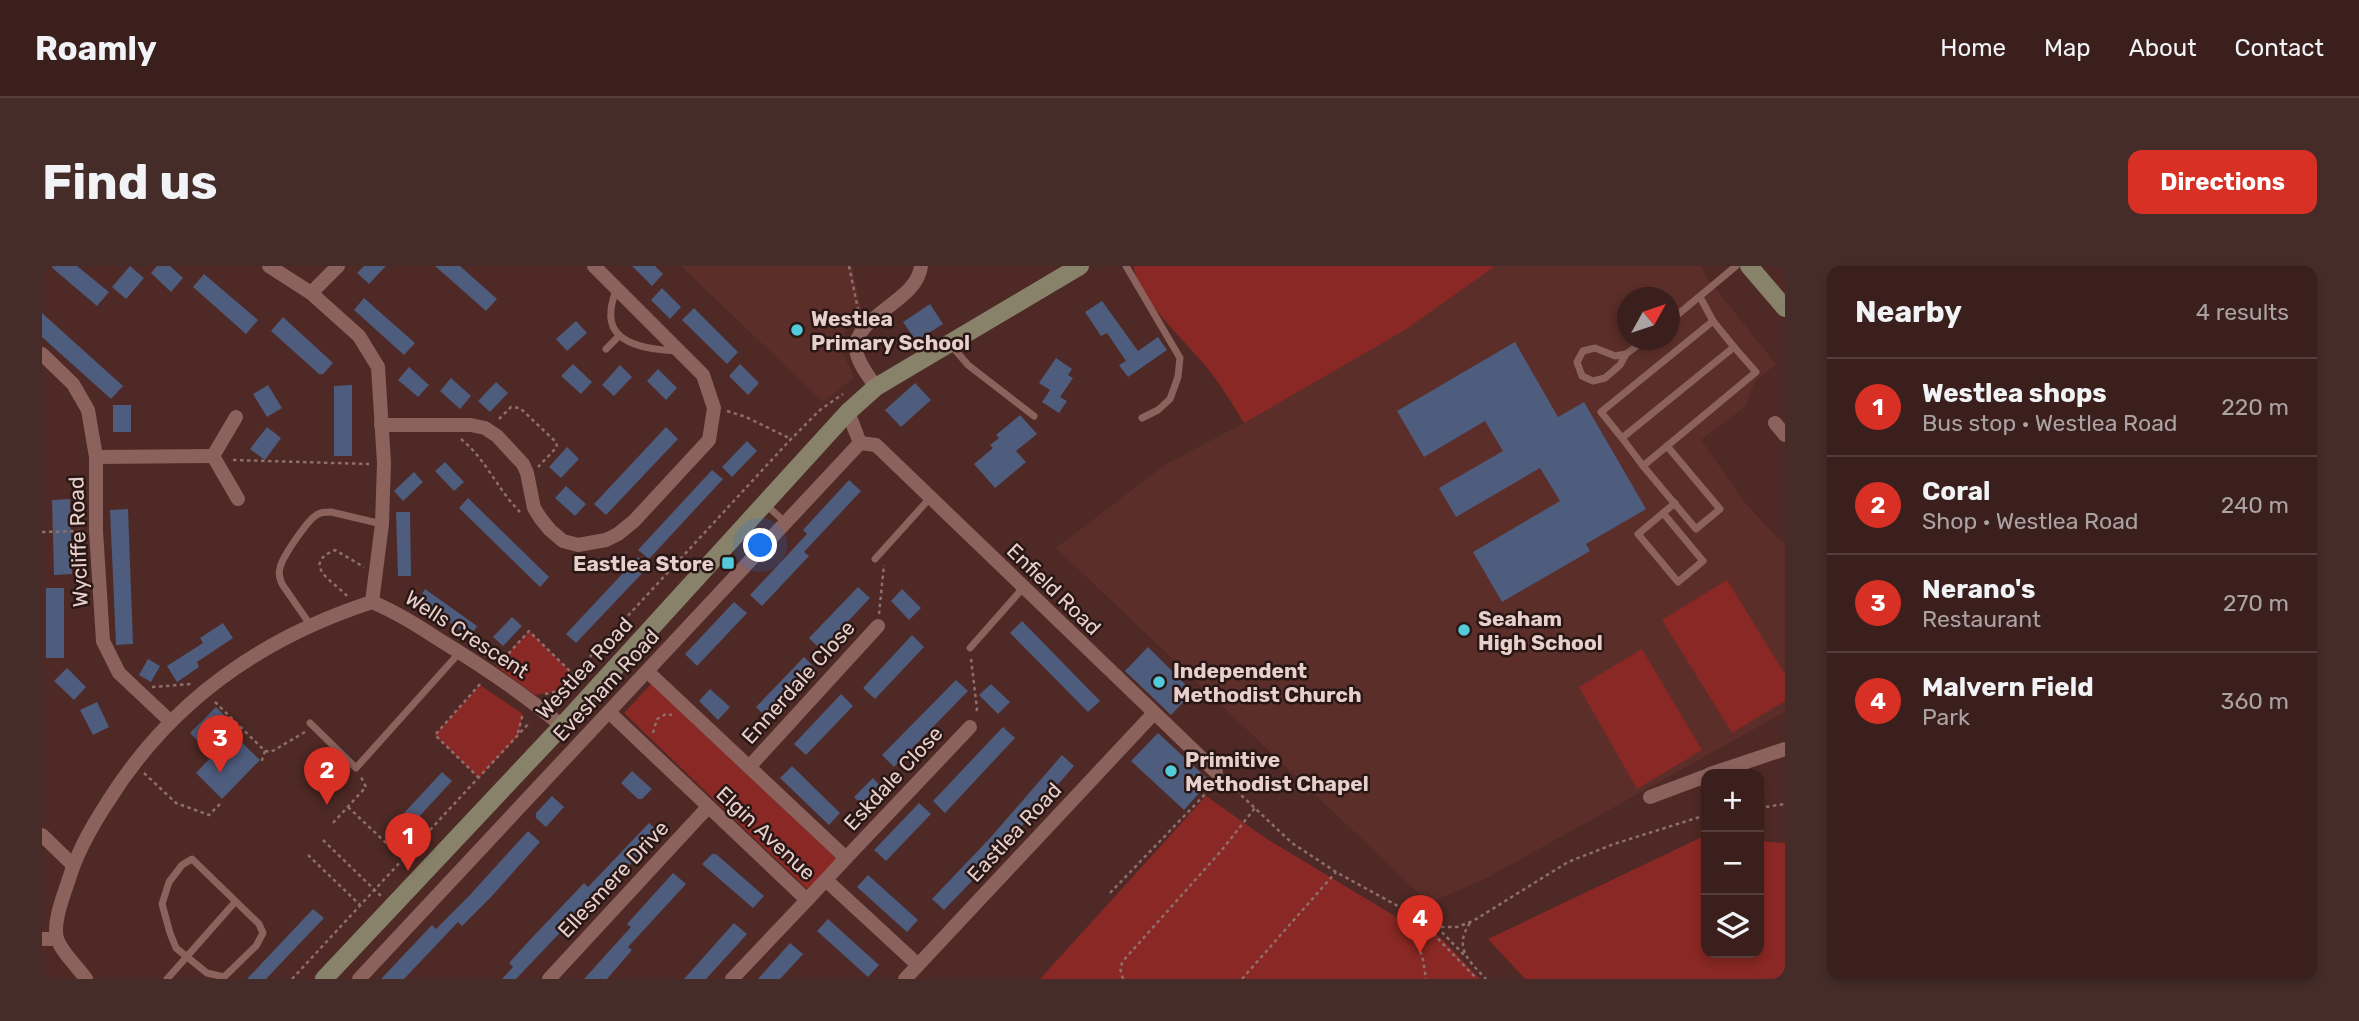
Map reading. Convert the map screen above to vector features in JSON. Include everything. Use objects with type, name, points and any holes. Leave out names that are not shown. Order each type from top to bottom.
[{"type":"main road","name":"Westlea Road","points":[[324,979],[562,726],[848,412],[872,382],[950,344],[1080,266]]},
{"type":"main road","points":[[1749,266],[1785,308]]},
{"type":"street","points":[[269,266],[311,293],[359,336],[378,367],[384,463],[382,523],[372,602]]},
{"type":"street","points":[[311,293],[338,266]]},
{"type":"street","points":[[381,425],[471,425],[485,428],[497,436],[523,464],[534,508],[550,530],[563,541],[578,545],[606,540],[618,534],[635,521],[709,440],[714,408],[703,375],[594,266]]},
{"type":"street","points":[[872,382],[857,356],[855,346],[865,327],[916,282],[921,266]]},
{"type":"street","name":"Wycliffe Road","points":[[42,354],[73,384],[88,410],[96,457],[96,531],[103,641],[119,673],[170,721]]},
{"type":"street","points":[[848,412],[860,443]]},
{"type":"street","points":[[212,456],[236,417]]},
{"type":"street","points":[[1775,423],[1785,435]]},
{"type":"street","name":"Enfield Road","points":[[860,443],[876,445],[1216,772]]},
{"type":"street","name":"Evesham Road","points":[[359,979],[860,443]]},
{"type":"street","points":[[96,457],[212,456]]},
{"type":"street","points":[[212,456],[239,499]]},
{"type":"street","name":"Wells Crescent","points":[[86,979],[49,939],[73,865],[96,820],[134,764],[170,721],[203,691],[259,652],[372,602],[391,610],[460,652],[562,726]]},
{"type":"street","name":"Ennerdale Close","points":[[750,766],[878,626]]},
{"type":"street","name":"Elgin Avenue","points":[[610,713],[807,900],[826,880],[846,858],[648,672]]},
{"type":"street","name":"Eastlea Road","points":[[905,979],[1154,713]]},
{"type":"street","name":"Eskdale Close","points":[[846,858],[970,727]]},
{"type":"street","points":[[1726,769],[1785,749]]},
{"type":"street","points":[[1650,797],[1701,778]]},
{"type":"street","name":"Ellesmere Drive","points":[[549,979],[708,807]]},
{"type":"street","points":[[42,835],[73,865]]},
{"type":"street","points":[[826,880],[918,965]]},
{"type":"street","points":[[732,979],[807,900]]},
{"type":"lane","points":[[1126,266],[1180,358],[1178,377],[1170,399],[1158,410],[1142,418]]},
{"type":"lane","points":[[1680,313],[1736,266]]},
{"type":"lane","points":[[617,289],[610,312],[615,330],[620,336],[627,342],[650,349],[679,351]]},
{"type":"lane","points":[[1643,466],[1756,372],[1713,321],[1700,297]]},
{"type":"lane","points":[[1667,446],[1720,509],[1696,529],[1601,412],[1713,321]]},
{"type":"lane","points":[[606,349],[620,336]]},
{"type":"lane","points":[[950,344],[968,365],[1034,416]]},
{"type":"lane","points":[[1622,438],[1734,347]]},
{"type":"lane","points":[[1626,354],[1615,356],[1595,348],[1583,351],[1577,362],[1581,376],[1593,381],[1605,378],[1631,350]]},
{"type":"lane","points":[[875,559],[930,498]]},
{"type":"lane","points":[[1663,513],[1703,561],[1678,582],[1638,534],[1663,513],[1675,503]]},
{"type":"lane","points":[[765,504],[785,522]]},
{"type":"lane","points":[[311,627],[279,576],[282,562],[301,533],[313,518],[323,512],[382,523]]},
{"type":"lane","points":[[970,648],[1023,588]]},
{"type":"lane","points":[[311,725],[356,768],[460,652]]},
{"type":"lane","points":[[192,859],[258,924],[263,933],[256,946],[223,977],[207,973],[186,957],[176,948],[162,904],[169,882],[182,865],[192,859]]},
{"type":"lane","points":[[167,979],[235,902]]},
{"type":"path","points":[[849,266],[865,327]]},
{"type":"path","points":[[552,698],[820,410],[872,382]]},
{"type":"path","points":[[485,428],[496,423],[511,407],[516,406],[553,439],[557,447],[541,465],[527,473]]},
{"type":"path","points":[[714,408],[746,417],[792,439]]},
{"type":"path","points":[[460,439],[478,453],[498,488],[522,515]]},
{"type":"path","points":[[212,456],[227,460],[384,463]]},
{"type":"path","points":[[42,532],[96,531]]},
{"type":"path","points":[[351,609],[346,594],[322,574],[320,568],[325,556],[335,551],[342,553],[375,575]]},
{"type":"path","points":[[878,626],[884,561],[882,551]]},
{"type":"path","points":[[479,778],[435,735],[490,672],[529,631],[574,674]]},
{"type":"path","points":[[970,648],[976,709],[970,727]]},
{"type":"path","points":[[135,688],[196,684],[265,751],[271,752],[311,725]]},
{"type":"path","points":[[653,734],[657,719],[666,714],[675,716]]},
{"type":"path","points":[[292,979],[530,722]]},
{"type":"path","points":[[261,763],[265,751]]},
{"type":"path","points":[[134,764],[176,803],[209,815],[221,803]]},
{"type":"path","points":[[333,823],[366,787],[356,768]]},
{"type":"path","points":[[1110,893],[1222,777],[1292,843],[1336,872],[1408,911],[1477,979]]},
{"type":"path","points":[[1764,807],[1785,804]]},
{"type":"path","points":[[348,807],[403,859]]},
{"type":"path","points":[[1123,979],[1120,968],[1123,961],[1221,851],[1255,808]]},
{"type":"path","points":[[1426,927],[1457,927],[1471,922],[1568,862],[1614,844],[1701,817]]},
{"type":"path","points":[[323,840],[392,906]]},
{"type":"path","points":[[308,855],[360,905]]},
{"type":"path","points":[[1242,979],[1336,872]]},
{"type":"path","points":[[1408,911],[1426,979]]},
{"type":"path","points":[[1465,957],[1463,933],[1471,922]]},
{"type":"path","points":[[1437,927],[1486,979]]},
{"type":"shaded area","name":"Westlea Primary School","points":[[681,266],[852,266],[862,312],[850,323],[843,337],[844,355],[854,378],[823,402]]},
{"type":"shaded area","points":[[1134,266],[1495,266],[1405,330],[1244,423],[1210,371],[1152,304],[1137,278]]},
{"type":"shaded area","name":"Seaham High School","points":[[1477,266],[1701,266],[1707,278],[1776,364],[1755,381],[1745,407],[1701,440],[1746,504],[1785,542],[1785,712],[1483,880],[1429,903],[1056,548],[1166,464],[1244,423]]},
{"type":"shaded area","points":[[1727,580],[1785,674],[1785,701],[1732,733],[1662,620]]},
{"type":"shaded area","points":[[529,631],[574,675],[559,691],[535,695],[496,666]]},
{"type":"shaded area","points":[[1642,649],[1702,750],[1637,789],[1579,687]]},
{"type":"shaded area","points":[[651,684],[838,860],[809,891],[624,713]]},
{"type":"shaded area","points":[[480,685],[523,714],[518,736],[479,778],[435,735]]},
{"type":"shaded area","points":[[1206,796],[1267,839],[1403,921],[1422,918],[1480,979],[1040,979]]},
{"type":"shaded area","points":[[1701,837],[1701,958],[1764,958],[1764,841],[1785,843],[1785,979],[1525,979],[1488,939]]},
{"type":"building","points":[[50,266],[77,266],[109,292],[97,306]]},
{"type":"building","points":[[130,266],[144,278],[126,299],[112,287]]},
{"type":"building","points":[[157,266],[170,266],[183,278],[171,292],[151,273]]},
{"type":"building","points":[[364,266],[386,266],[369,284],[357,273]]},
{"type":"building","points":[[435,266],[460,266],[497,299],[486,311]]},
{"type":"building","points":[[632,266],[655,266],[663,274],[652,286]]},
{"type":"building","points":[[204,274],[258,320],[246,334],[193,287]]},
{"type":"building","points":[[662,288],[681,307],[670,319],[651,300]]},
{"type":"building","points":[[364,298],[415,343],[404,355],[354,310]]},
{"type":"building","points":[[1102,301],[1138,351],[1158,337],[1167,350],[1128,377],[1119,365],[1126,361],[1107,333],[1101,336],[1085,312]]},
{"type":"building","points":[[930,304],[943,324],[916,341],[903,322]]},
{"type":"building","points":[[694,308],[738,352],[727,364],[682,320]]},
{"type":"building","points":[[42,313],[123,386],[111,399],[42,337]]},
{"type":"building","points":[[283,317],[333,363],[323,374],[319,374],[271,331]]},
{"type":"building","points":[[576,321],[587,333],[567,351],[556,339]]},
{"type":"building","points":[[1515,342],[1558,417],[1584,402],[1646,509],[1586,544],[1590,551],[1502,602],[1473,552],[1560,501],[1540,468],[1456,517],[1439,488],[1503,451],[1485,421],[1424,457],[1397,411]]},
{"type":"building","points":[[1056,358],[1072,369],[1068,375],[1073,378],[1060,397],[1067,401],[1059,413],[1042,402],[1050,390],[1039,383]]},
{"type":"building","points":[[573,364],[592,382],[581,394],[561,376]]},
{"type":"building","points":[[740,364],[759,383],[748,395],[729,376]]},
{"type":"building","points":[[620,365],[632,377],[614,396],[602,385]]},
{"type":"building","points":[[409,367],[429,385],[418,397],[398,380]]},
{"type":"building","points":[[658,369],[677,388],[666,400],[647,381]]},
{"type":"building","points":[[451,378],[471,396],[460,409],[440,391]]},
{"type":"building","points":[[496,382],[508,393],[490,412],[478,401]]},
{"type":"building","points":[[915,383],[931,400],[901,427],[885,410]]},
{"type":"building","points":[[268,385],[282,408],[267,417],[253,394]]},
{"type":"building","points":[[352,385],[352,456],[334,456],[334,386]]},
{"type":"building","points":[[113,405],[131,405],[131,432],[113,432]]},
{"type":"building","points":[[1020,415],[1037,434],[1016,451],[1026,462],[995,488],[974,464],[993,448],[990,445],[999,438],[996,435]]},
{"type":"building","points":[[267,427],[281,438],[265,460],[250,449]]},
{"type":"building","points":[[666,427],[678,439],[606,515],[594,504]]},
{"type":"building","points":[[747,441],[757,451],[732,477],[722,467]]},
{"type":"building","points":[[567,447],[579,459],[561,478],[549,467]]},
{"type":"building","points":[[445,462],[464,482],[454,491],[435,471]]},
{"type":"building","points":[[712,470],[723,479],[649,559],[638,550]]},
{"type":"building","points":[[414,472],[423,482],[403,501],[394,491]]},
{"type":"building","points":[[849,480],[861,491],[804,552],[809,556],[762,606],[750,595],[807,534],[803,530]]},
{"type":"building","points":[[566,486],[586,504],[575,516],[555,498]]},
{"type":"building","points":[[468,498],[549,577],[540,587],[459,508]]},
{"type":"building","points":[[70,499],[72,574],[54,575],[52,500]]},
{"type":"building","points":[[128,509],[133,644],[116,645],[110,510]]},
{"type":"building","points":[[396,512],[410,512],[411,576],[398,576]]},
{"type":"building","points":[[638,557],[649,566],[576,643],[566,634]]},
{"type":"building","points":[[858,587],[870,598],[821,650],[809,638]]},
{"type":"building","points":[[46,588],[64,588],[64,658],[46,658]]},
{"type":"building","points":[[425,589],[477,626],[470,637],[418,600]]},
{"type":"building","points":[[902,589],[921,608],[909,620],[891,601]]},
{"type":"building","points":[[734,602],[747,613],[697,666],[685,654]]},
{"type":"building","points":[[512,617],[522,626],[503,646],[493,637]]},
{"type":"building","points":[[1022,621],[1100,701],[1088,712],[1010,633]]},
{"type":"building","points":[[223,623],[233,638],[197,662],[199,667],[177,682],[167,666],[203,643],[200,638]]},
{"type":"building","points":[[912,635],[924,647],[875,699],[863,688]]},
{"type":"building","name":"Independent Methodist Church","points":[[1148,647],[1193,692],[1171,715],[1125,671]]},
{"type":"building","points":[[804,657],[816,669],[768,719],[756,707]]},
{"type":"building","points":[[148,659],[160,666],[151,682],[139,675]]},
{"type":"building","points":[[67,668],[86,687],[74,700],[54,681]]},
{"type":"building","points":[[956,680],[968,691],[894,767],[882,755]]},
{"type":"building","points":[[991,684],[1010,702],[998,714],[979,695]]},
{"type":"building","points":[[710,689],[730,707],[718,720],[699,701]]},
{"type":"building","points":[[841,694],[853,706],[806,755],[794,744]]},
{"type":"building","points":[[97,702],[109,727],[93,735],[80,710]]},
{"type":"building","points":[[216,707],[237,728],[232,733],[260,760],[222,799],[196,773],[212,756],[190,733]]},
{"type":"building","points":[[1003,727],[1015,738],[945,813],[933,801]]},
{"type":"building","name":"Primitive Methodist Chapel","points":[[1158,733],[1210,781],[1184,810],[1131,761]]},
{"type":"building","points":[[1062,755],[1074,766],[994,858],[944,910],[932,899],[991,837]]},
{"type":"building","points":[[792,766],[840,813],[829,825],[780,778]]},
{"type":"building","points":[[632,771],[652,789],[642,799],[638,799],[621,783]]},
{"type":"building","points":[[442,772],[452,781],[403,834],[393,825]]},
{"type":"building","points":[[873,778],[884,790],[866,809],[854,797]]},
{"type":"building","points":[[552,796],[564,807],[546,827],[536,818],[536,813]]},
{"type":"building","points":[[919,803],[931,814],[886,861],[874,850]]},
{"type":"building","points":[[649,823],[661,834],[643,854],[641,852],[613,884],[609,881],[516,979],[502,979],[513,967],[509,963],[527,943],[584,883],[588,887]]},
{"type":"building","points":[[528,831],[540,842],[492,896],[462,926],[458,922],[404,979],[381,979],[432,925],[436,929],[469,896]]},
{"type":"building","points":[[712,854],[716,854],[764,896],[753,908],[702,864]]},
{"type":"building","points":[[673,873],[686,884],[628,947],[632,950],[607,979],[584,979],[631,927],[627,924]]},
{"type":"building","points":[[868,875],[918,920],[907,932],[857,887]]},
{"type":"building","points":[[313,909],[324,918],[266,979],[247,979]]},
{"type":"building","points":[[828,919],[879,965],[868,977],[817,931]]},
{"type":"building","points":[[734,923],[747,934],[706,979],[684,979]]},
{"type":"building","points":[[790,943],[803,954],[780,979],[758,979]]},
{"type":"place","name":"Westlea Primary School","points":[[797,330]]},
{"type":"place","name":"Eastlea Store","points":[[728,563]]},
{"type":"place","name":"Seaham High School","points":[[1464,630]]},
{"type":"place","name":"Independent Methodist Church","points":[[1159,682]]},
{"type":"place","name":"Primitive Methodist Chapel","points":[[1171,771]]},
{"type":"place","name":"Nerano's","points":[[220,773]]},
{"type":"place","name":"Coral","points":[[327,805]]},
{"type":"place","name":"Westlea shops","points":[[408,871]]},
{"type":"place","name":"Malvern Field","points":[[1420,953]]}]
